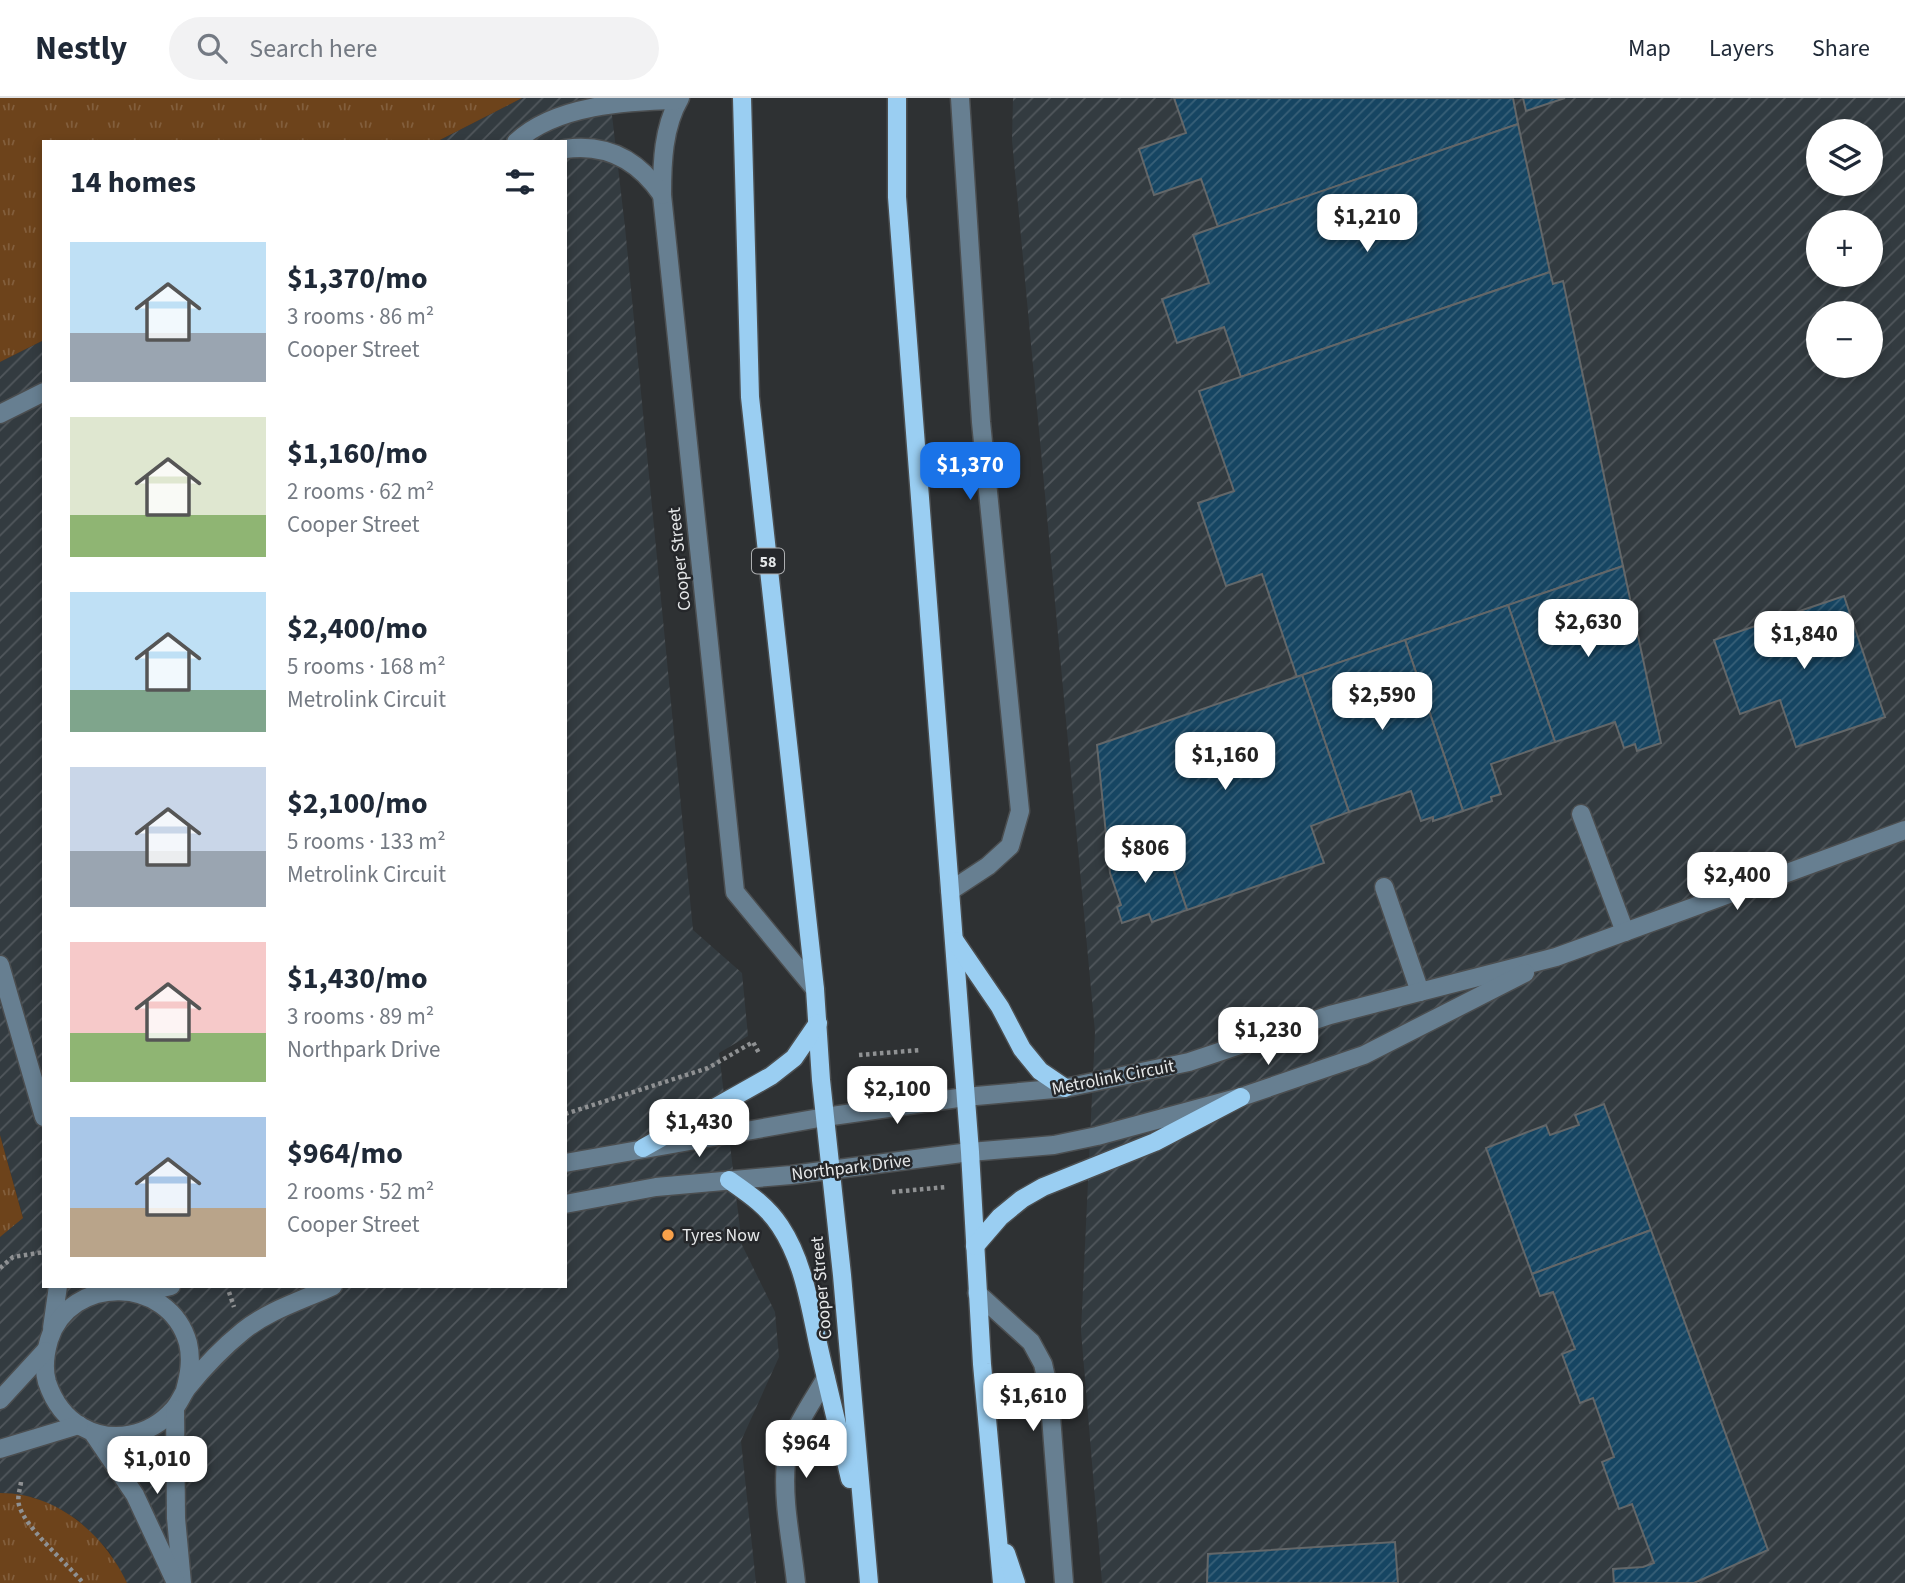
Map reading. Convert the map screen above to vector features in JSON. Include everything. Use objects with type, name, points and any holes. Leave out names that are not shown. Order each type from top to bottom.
[{"type":"main road","name":"Cooper Street","points":[[742,98],[750,397],[815,989],[869,1583]]},
{"type":"main road","points":[[897,98],[897,197],[955,941],[977,1293],[1002,1583]]},
{"type":"main road","points":[[955,941],[1000,1007],[1022,1049],[1040,1071],[1065,1088]]},
{"type":"main road","points":[[643,1148],[771,1076],[794,1058],[818,1023]]},
{"type":"main road","points":[[975,1246],[1000,1217],[1033,1193],[1155,1142],[1241,1097]]},
{"type":"main road","points":[[729,1180],[757,1199],[769,1211],[782,1228],[792,1249],[806,1290],[864,1540]]},
{"type":"main road","points":[[997,1527],[1016,1583]]},
{"type":"street","points":[[950,891],[988,866],[1010,846],[1020,811],[981,422],[960,98]]},
{"type":"street","name":"Cooper Street","points":[[679,99],[668,129],[662,157],[662,195],[735,892],[815,989]]},
{"type":"street","points":[[519,140],[536,128],[586,109],[629,101],[679,99]]},
{"type":"street","points":[[567,149],[592,148],[611,151],[628,159],[651,180],[662,195]]},
{"type":"street","points":[[0,414],[42,393]]},
{"type":"street","points":[[1581,814],[1625,932]]},
{"type":"street","name":"Metrolink Circuit","points":[[825,1117],[965,1097],[1065,1088],[1189,1062],[1330,1015],[1556,957],[1905,830]]},
{"type":"street","points":[[1384,887],[1420,992]]},
{"type":"street","name":"Metrolink Circuit","points":[[970,1153],[1054,1145],[1241,1097],[1364,1055],[1556,957]]},
{"type":"street","points":[[0,965],[42,1110]]},
{"type":"street","points":[[567,1163],[825,1117]]},
{"type":"street","name":"Northpark Drive","points":[[567,1204],[656,1187],[970,1153]]},
{"type":"street","points":[[58,1288],[52,1331],[45,1351],[45,1373],[51,1393],[63,1412],[86,1429],[135,1495],[176,1583]]},
{"type":"street","points":[[52,1331],[65,1312],[83,1298],[105,1291],[151,1288]]},
{"type":"street","points":[[0,1449],[86,1429],[116,1436],[138,1434],[159,1424],[175,1409],[185,1390],[221,1350],[245,1329],[272,1312],[328,1288]]},
{"type":"street","points":[[131,1290],[161,1304],[178,1321],[188,1343],[190,1367],[185,1390]]},
{"type":"street","points":[[977,1293],[1031,1342],[1043,1364],[1049,1391],[1064,1583]]},
{"type":"street","points":[[0,1400],[45,1351]]},
{"type":"street","points":[[796,1583],[786,1494],[786,1462],[793,1439],[826,1378]]},
{"type":"street","points":[[175,1409],[176,1518],[182,1583]]},
{"type":"path","points":[[567,1113],[708,1068],[753,1042],[766,1064]]},
{"type":"path","points":[[859,1055],[921,1050]]},
{"type":"path","points":[[892,1192],[946,1187]]},
{"type":"path","points":[[0,1268],[13,1257],[42,1252]]},
{"type":"path","points":[[21,1482],[19,1506],[25,1518],[34,1532],[83,1583]]},
{"type":"shaded area","points":[[522,98],[610,98],[625,227],[693,930],[742,973],[748,1036],[719,1053],[742,1245],[775,1312],[779,1357],[741,1441],[756,1583],[127,1583],[109,1551],[78,1520],[32,1497],[0,1493],[0,1237],[23,1217],[0,1135],[0,362],[42,341],[42,1288],[567,1288],[567,140],[440,140]]},
{"type":"shaded area","points":[[1013,98],[1905,98],[1905,1583],[1102,1583],[1081,1331],[1095,1032],[1012,140]]},
{"type":"green space","points":[[0,98],[522,98],[440,140],[42,140],[42,341],[0,362]]},
{"type":"green space","points":[[0,1135],[23,1218],[0,1237]]},
{"type":"green space","points":[[0,1493],[41,1500],[76,1520],[105,1548],[127,1583],[0,1583]]},
{"type":"building","points":[[1174,98],[1513,98],[1518,124],[1218,227],[1201,179],[1154,195],[1139,149],[1186,133]]},
{"type":"building","points":[[1523,98],[1565,98],[1526,111]]},
{"type":"building","points":[[1518,124],[1550,272],[1241,377],[1224,327],[1177,343],[1162,299],[1209,283],[1193,235]]},
{"type":"building","points":[[1550,272],[1553,284],[1563,281],[1623,566],[1297,677],[1262,574],[1226,586],[1198,503],[1234,491],[1199,391]]},
{"type":"building","points":[[1623,566],[1661,743],[1637,751],[1635,744],[1624,748],[1615,722],[1555,742],[1508,605]]},
{"type":"building","points":[[1844,596],[1885,717],[1796,747],[1780,700],[1740,714],[1714,640]]},
{"type":"building","points":[[1508,605],[1555,742],[1491,764],[1501,794],[1491,797],[1492,801],[1463,811],[1405,640]]},
{"type":"building","points":[[1405,640],[1463,811],[1433,821],[1433,817],[1421,821],[1411,791],[1349,812],[1302,675]]},
{"type":"building","points":[[1302,675],[1349,812],[1311,826],[1324,863],[1187,910],[1168,854],[1145,861],[1139,843],[1108,854],[1097,745]]},
{"type":"building","points":[[1139,843],[1145,861],[1168,854],[1187,910],[1152,922],[1149,914],[1122,923],[1117,907],[1121,905],[1110,873],[1108,854]]},
{"type":"building","points":[[1604,1104],[1651,1230],[1532,1274],[1486,1148],[1546,1125],[1550,1135],[1579,1125],[1575,1115]]},
{"type":"building","points":[[1651,1230],[1768,1550],[1694,1583],[1614,1583],[1613,1569],[1643,1567],[1654,1563],[1632,1504],[1619,1509],[1602,1462],[1614,1457],[1593,1398],[1580,1403],[1562,1354],[1575,1349],[1553,1292],[1540,1296],[1532,1274]]},
{"type":"building","points":[[1395,1542],[1398,1583],[1207,1583],[1208,1554]]},
{"type":"place","name":"Tyres Now","points":[[668,1235]]}]
